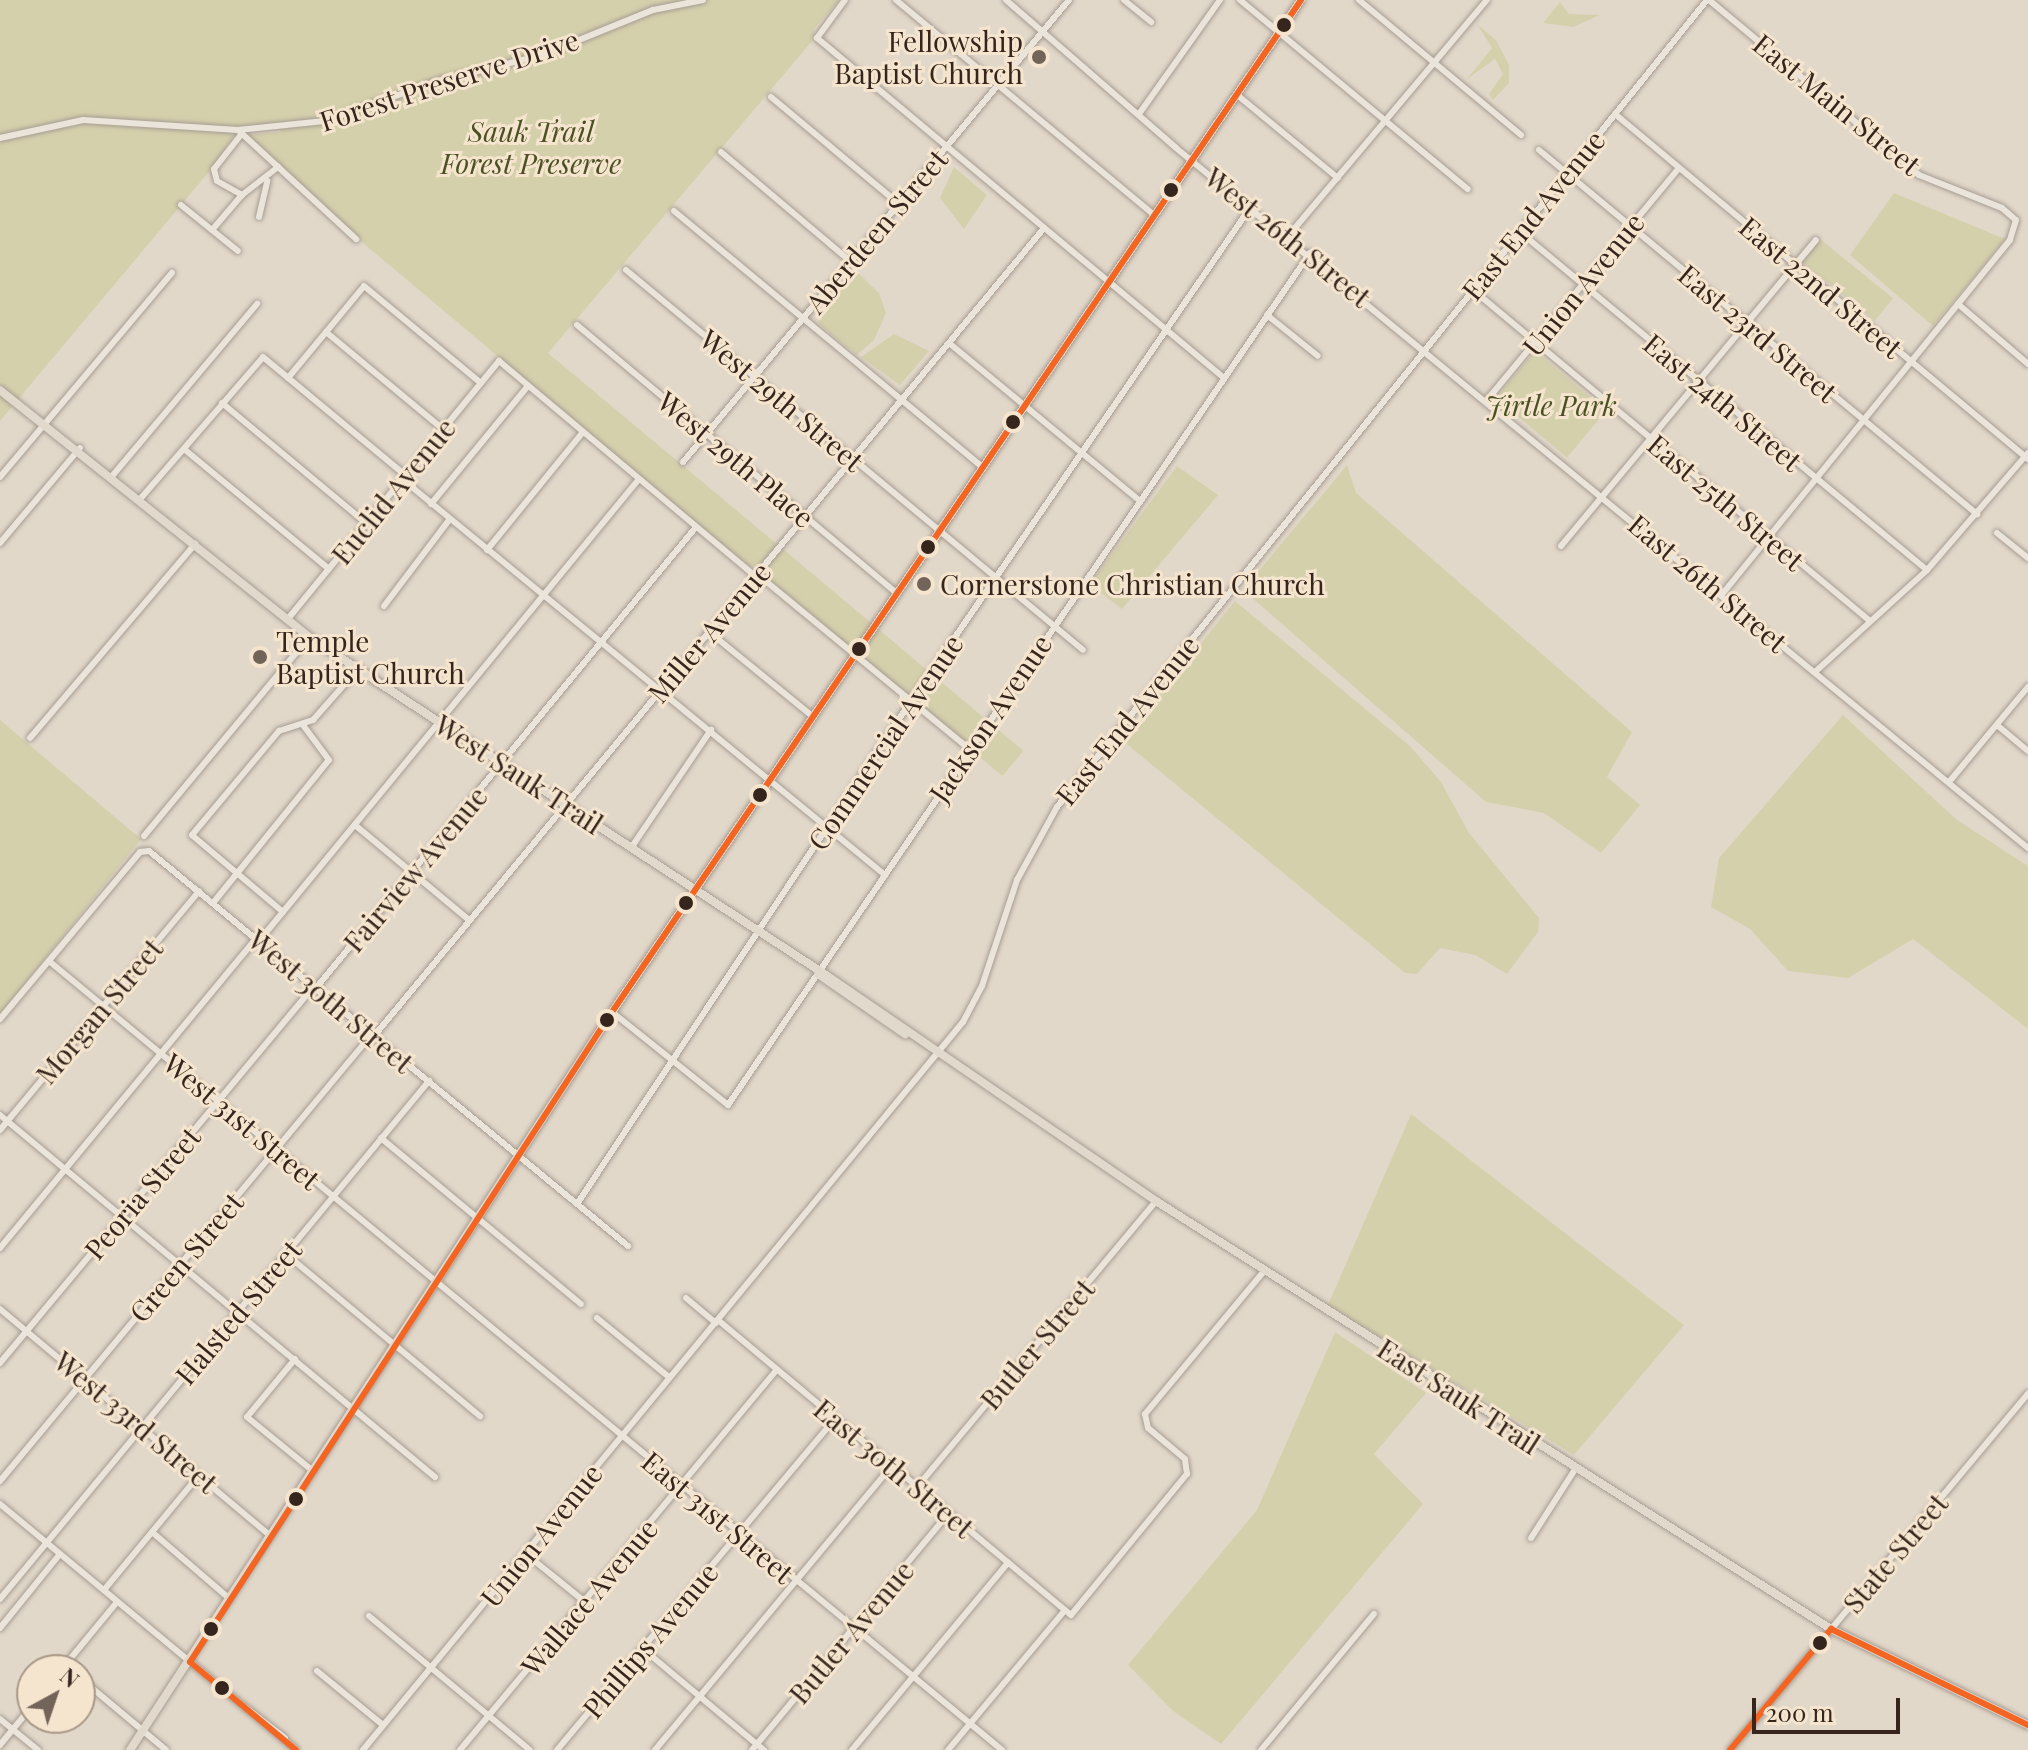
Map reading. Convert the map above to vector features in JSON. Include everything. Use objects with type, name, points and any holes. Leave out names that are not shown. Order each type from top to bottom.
[{"type":"main road","points":[[130,1750],[612,1012],[811,715],[1301,0]]},
{"type":"main road","name":"West Sauk Trail","points":[[0,390],[80,448],[309,637],[696,890],[846,993]]},
{"type":"main road","name":"East Sauk Trail","points":[[846,993],[1156,1201],[1574,1471],[1831,1629],[2028,1725]]},
{"type":"street","name":"Forest Preserve Drive","points":[[0,138],[83,120],[239,133],[297,127],[355,113],[438,81],[542,55],[653,10],[703,0]]},
{"type":"street","points":[[845,0],[816,35],[1224,378]]},
{"type":"street","points":[[896,0],[1153,214]]},
{"type":"street","name":"West 26th Street","points":[[1006,0],[1191,159],[1389,318]]},
{"type":"street","name":"Aberdeen Street","points":[[683,462],[1069,0]]},
{"type":"street","points":[[1124,0],[1151,22]]},
{"type":"street","points":[[1139,114],[1220,0]]},
{"type":"street","points":[[1240,0],[1468,189]]},
{"type":"street","points":[[1359,0],[1521,135]]},
{"type":"street","points":[[1289,235],[1487,0]]},
{"type":"street","name":"East End Avenue","points":[[717,1321],[936,1054],[982,986],[1017,880],[1057,807],[1708,0]]},
{"type":"street","name":"East Main Street","points":[[1708,0],[1919,175],[2015,217],[2010,240],[1958,304]]},
{"type":"street","points":[[1236,94],[1338,178]]},
{"type":"street","points":[[771,97],[899,204]]},
{"type":"street","name":"East 22nd Street","points":[[1615,114],[2027,456]]},
{"type":"street","points":[[242,195],[213,176],[239,133],[356,239]]},
{"type":"street","name":"East 23rd Street","points":[[1539,150],[1977,514]]},
{"type":"street","points":[[721,152],[851,262]]},
{"type":"street","points":[[212,230],[242,195],[267,181],[278,167]]},
{"type":"street","name":"Union Avenue","points":[[1487,400],[1679,168]]},
{"type":"street","points":[[259,217],[267,181]]},
{"type":"street","points":[[181,205],[238,251]]},
{"type":"street","name":"Commercial Avenue","points":[[577,1204],[911,701],[1252,205]]},
{"type":"street","points":[[674,211],[981,466]]},
{"type":"street","name":"Miller Avenue","points":[[373,1035],[1044,228]]},
{"type":"street","name":"East 24th Street","points":[[1520,232],[1927,570]]},
{"type":"street","points":[[1561,546],[1816,240]]},
{"type":"street","name":"Jackson Avenue","points":[[670,1060],[728,1105],[968,748],[1310,253]]},
{"type":"street","name":"West 29th Street","points":[[626,270],[1083,650]]},
{"type":"street","points":[[0,477],[172,273]]},
{"type":"street","points":[[288,378],[364,286],[481,383]]},
{"type":"street","name":"East 25th Street","points":[[1473,290],[1870,621]]},
{"type":"street","points":[[113,475],[257,304]]},
{"type":"street","points":[[1721,595],[1813,476],[1958,304],[2028,364]]},
{"type":"street","points":[[1267,315],[1318,356]]},
{"type":"street","name":"East 26th Street","points":[[1389,318],[2028,848]]},
{"type":"street","name":"West 29th Place","points":[[577,325],[896,593]]},
{"type":"street","points":[[326,332],[443,429]]},
{"type":"street","points":[[949,343],[1139,500]]},
{"type":"street","points":[[141,498],[263,357],[404,477],[449,520],[546,591],[885,875]]},
{"type":"street","name":"Euclid Avenue","points":[[287,620],[499,361],[528,386]]},
{"type":"street","points":[[431,504],[528,386],[968,748]]},
{"type":"street","points":[[222,403],[366,523]]},
{"type":"street","points":[[487,550],[583,432]]},
{"type":"street","points":[[0,543],[80,448]]},
{"type":"street","points":[[184,449],[329,569]]},
{"type":"street","points":[[1815,672],[1927,570],[2027,456]]},
{"type":"street","points":[[0,1248],[161,1053],[283,912],[639,479]]},
{"type":"street","points":[[384,606],[449,520]]},
{"type":"street","name":"Fairview Avenue","points":[[315,987],[696,527]]},
{"type":"street","points":[[1997,533],[2028,558]]},
{"type":"street","points":[[30,738],[195,544]]},
{"type":"street","points":[[708,631],[811,715]]},
{"type":"street","points":[[144,836],[309,637]]},
{"type":"street","points":[[283,912],[192,835],[279,731],[303,725],[358,669]]},
{"type":"street","points":[[1949,782],[2028,687]]},
{"type":"street","points":[[213,903],[329,760],[303,725]]},
{"type":"street","points":[[1997,725],[2028,751]]},
{"type":"street","points":[[631,848],[711,730]]},
{"type":"street","points":[[355,825],[469,920]]},
{"type":"street","name":"West 30th Street","points":[[49,961],[142,850],[199,891],[519,1155]]},
{"type":"street","name":"Morgan Street","points":[[0,1130],[199,891]]},
{"type":"street","points":[[0,1019],[49,961]]},
{"type":"street","name":"West 31st Street","points":[[49,961],[436,1281]]},
{"type":"street","name":"Peoria Street","points":[[0,1363],[315,987]]},
{"type":"street","points":[[612,1012],[670,1060]]},
{"type":"street","name":"Green Street","points":[[0,1481],[373,1035]]},
{"type":"street","name":"Halsted Street","points":[[0,1599],[429,1081]]},
{"type":"street","points":[[0,1115],[435,1477]]},
{"type":"street","points":[[381,1138],[581,1304]]},
{"type":"street","points":[[519,1155],[628,1246]]},
{"type":"street","name":"Butler Street","points":[[917,1487],[1156,1201]]},
{"type":"street","points":[[286,1254],[480,1416]]},
{"type":"street","points":[[948,1750],[1187,1474],[1185,1459],[1148,1428],[1145,1414],[1264,1271]]},
{"type":"street","name":"East 31st Street","points":[[436,1281],[1002,1750]]},
{"type":"street","name":"East 30th Street","points":[[686,1298],[1068,1612]]},
{"type":"street","name":"West 33rd Street","points":[[0,1309],[271,1536]]},
{"type":"street","points":[[597,1318],[670,1378]]},
{"type":"street","name":"Union Avenue","points":[[363,1750],[717,1321]]},
{"type":"street","points":[[295,1359],[247,1417],[313,1471]]},
{"type":"street","name":"Wallace Avenue","points":[[460,1750],[777,1370]]},
{"type":"street","name":"State Street","points":[[1730,1750],[2028,1393]]},
{"type":"street","name":"Phillips Avenue","points":[[557,1750],[835,1419]]},
{"type":"street","points":[[655,1750],[892,1466]]},
{"type":"street","points":[[1531,1538],[1574,1471]]},
{"type":"street","points":[[104,1590],[199,1475]]},
{"type":"street","points":[[0,1504],[292,1747]]},
{"type":"street","name":"Butler Avenue","points":[[755,1747],[949,1513]]},
{"type":"street","points":[[152,1532],[230,1599]]},
{"type":"street","points":[[0,1628],[60,1554]]},
{"type":"street","points":[[526,1554],[585,1602]]},
{"type":"street","points":[[852,1750],[1008,1563]]},
{"type":"street","points":[[77,1654],[117,1602]]},
{"type":"street","points":[[1261,1750],[1374,1614]]},
{"type":"street","points":[[369,1616],[530,1750]]},
{"type":"street","points":[[643,1649],[755,1747],[764,1750]]},
{"type":"street","points":[[317,1671],[383,1725]]},
{"type":"street","points":[[96,1691],[166,1750]]},
{"type":"street","points":[[0,1719],[38,1750]]},
{"type":"street","points":[[0,1745],[16,1725]]},
{"type":"green space","name":"Sauk Trail Forest Preserve","points":[[0,0],[839,0],[814,29],[813,40],[548,353],[777,544],[759,566],[749,567],[363,243],[246,135],[282,132],[276,126],[227,126],[234,135],[213,167],[0,421]]},
{"type":"green space","points":[[1560,2],[1569,14],[1600,15],[1573,27],[1543,23]]},
{"type":"green space","points":[[1477,24],[1496,40],[1509,65],[1509,83],[1493,100],[1489,94],[1503,74],[1495,59],[1467,79],[1492,48]]},
{"type":"green space","points":[[954,167],[987,195],[964,229],[940,198]]},
{"type":"green space","points":[[1894,193],[2005,239],[1933,326],[1850,255]]},
{"type":"green space","points":[[1820,239],[1893,298],[1875,321],[1802,262]]},
{"type":"green space","points":[[855,270],[879,293],[886,313],[874,340],[857,355],[819,324],[817,314]]},
{"type":"green space","points":[[894,334],[929,351],[900,385],[861,357]]},
{"type":"green space","name":"Jirtle Park","points":[[1535,351],[1606,411],[1567,458],[1496,398]]},
{"type":"green space","points":[[1347,465],[1356,493],[1632,732],[1607,777],[1640,805],[1601,853],[1544,813],[1486,802],[1243,590]]},
{"type":"green space","points":[[1177,466],[1218,495],[1122,609],[1090,584]]},
{"type":"green space","points":[[783,549],[1024,751],[1002,776],[762,574]]},
{"type":"green space","points":[[1235,601],[1410,746],[1441,782],[1469,833],[1539,918],[1538,932],[1507,974],[1475,955],[1440,948],[1417,974],[1405,973],[1123,741]]},
{"type":"green space","points":[[1843,715],[1957,820],[2028,866],[2028,1029],[1913,939],[1848,978],[1788,971],[1750,929],[1711,907],[1719,858]]},
{"type":"green space","points":[[0,720],[141,839],[0,1014]]},
{"type":"green space","points":[[1411,1114],[1684,1325],[1574,1455],[1328,1305]]},
{"type":"green space","points":[[1335,1332],[1426,1393],[1374,1454],[1423,1504],[1221,1744],[1173,1711],[1128,1665],[1257,1510]]},
{"type":"transit line","points":[[190,1662],[612,1012],[1301,0]]},
{"type":"transit line","points":[[1831,1629],[2028,1725]]},
{"type":"transit line","points":[[1730,1750],[1831,1629]]},
{"type":"transit line","points":[[190,1662],[296,1750]]},
{"type":"place","name":"Fellowship Baptist Church","points":[[1039,57]]},
{"type":"place","name":"Cornerstone Christian Church","points":[[924,584]]},
{"type":"place","name":"Temple Baptist Church","points":[[260,657]]}]
